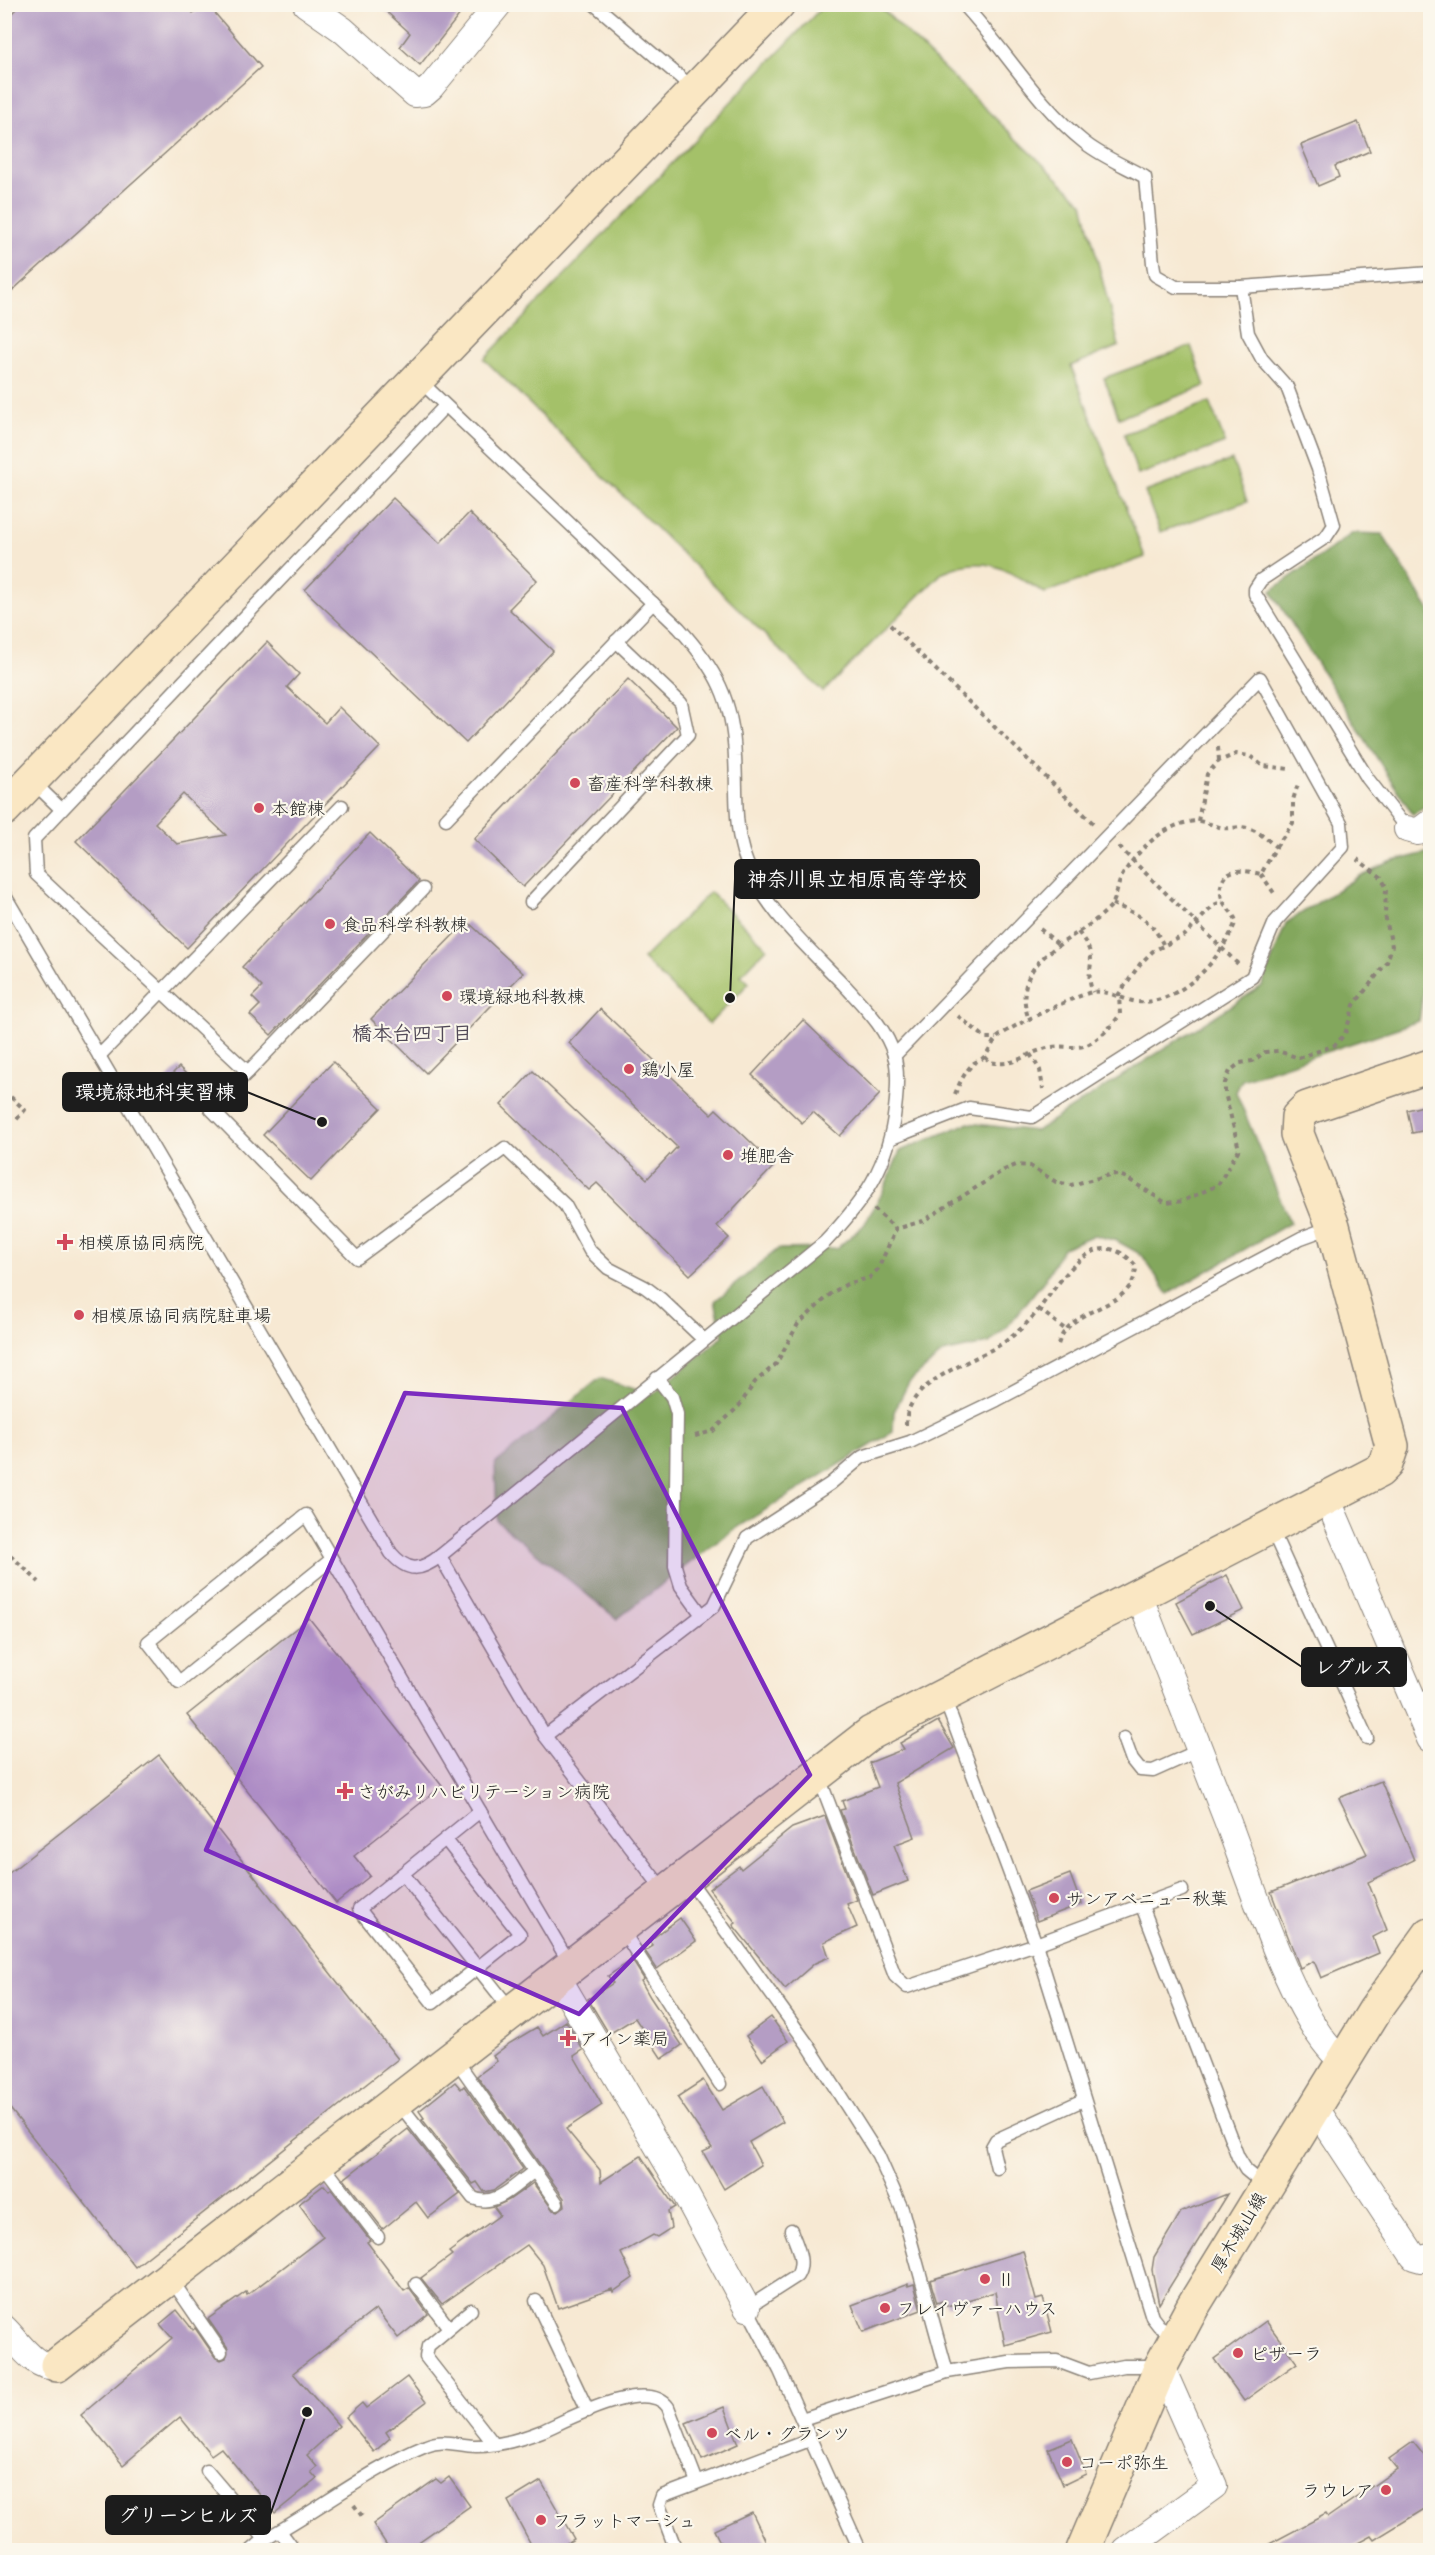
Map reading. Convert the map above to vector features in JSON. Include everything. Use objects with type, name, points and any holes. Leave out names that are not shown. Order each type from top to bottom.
[{"type":"street","points":[[306,4],[343,30],[415,94],[424,93],[431,87],[499,4]]},
{"type":"street","points":[[4,809],[778,4]]},
{"type":"street","points":[[4,2328],[41,2365],[50,2367],[57,2365],[871,1733],[1379,1471],[1386,1464],[1392,1446],[1333,1226],[1297,1134],[1298,1116],[1306,1108],[1431,1066]]},
{"type":"street","points":[[1327,1498],[1431,1739]]},
{"type":"street","points":[[1139,1595],[1281,1961],[1319,2036],[1330,2052],[1343,2061]]},
{"type":"street","name":"厚木城山線","points":[[1083,2550],[1176,2335],[1375,2010],[1431,1934]]},
{"type":"street","points":[[564,1970],[747,2308]]},
{"type":"street","points":[[1315,2107],[1414,2257],[1421,2259],[1431,2257]]},
{"type":"street","points":[[1126,2550],[1214,2486],[1161,2366]]},
{"type":"lane","points":[[594,4],[696,90]]},
{"type":"lane","points":[[963,4],[1039,99],[1075,134],[1100,153],[1145,177],[1155,275],[1176,287],[1241,287],[1431,273]]},
{"type":"lane","points":[[1241,287],[1248,333],[1262,359],[1287,387],[1318,469],[1334,525],[1326,537],[1261,580],[1257,584],[1256,594],[1368,779],[1419,826]]},
{"type":"lane","points":[[4,894],[391,1553],[405,1567],[414,1569],[426,1566],[440,1556],[825,1242],[861,1200],[880,1171],[892,1138],[897,1094],[894,1056],[882,1028],[866,1008],[778,916],[758,886],[743,853],[731,720],[720,685],[706,659],[652,603],[419,379]]},
{"type":"lane","points":[[248,1072],[36,874],[34,839],[445,406]]},
{"type":"lane","points":[[446,819],[652,603]]},
{"type":"lane","points":[[531,903],[688,735],[681,703],[616,641]]},
{"type":"lane","points":[[892,1138],[969,1108],[1032,1117],[1252,977],[1275,922],[1343,847],[1341,823],[1260,678],[894,1056]]},
{"type":"lane","points":[[32,781],[62,809]]},
{"type":"lane","points":[[99,1056],[342,806]]},
{"type":"lane","points":[[423,889],[211,1109],[357,1258],[505,1148],[565,1205],[590,1251],[608,1268],[645,1287],[661,1299],[704,1340]]},
{"type":"lane","points":[[545,1736],[714,1606],[747,1538],[830,1485],[862,1457],[910,1443],[997,1400],[1058,1365],[1301,1238],[1333,1226]]},
{"type":"lane","points":[[657,1378],[672,1397],[677,1414],[675,1566],[681,1586],[702,1615]]},
{"type":"lane","points":[[333,1559],[179,1682],[148,1642],[306,1515],[333,1559],[480,1811],[564,1970]]},
{"type":"lane","points":[[1271,1527],[1367,1738]]},
{"type":"lane","points":[[440,1556],[545,1736],[676,1884],[808,2045],[878,2155],[902,2209],[947,2373]]},
{"type":"lane","points":[[943,1695],[1036,1944],[1152,2317],[1158,2326],[1176,2335]]},
{"type":"lane","points":[[1124,1738],[1132,1760],[1140,1770],[1153,1771],[1200,1750]]},
{"type":"lane","points":[[818,1774],[899,1982],[906,1987],[1036,1944],[1182,1890]]},
{"type":"lane","points":[[446,1840],[520,1934],[433,2003],[359,1909],[480,1811]]},
{"type":"lane","points":[[403,1874],[512,2011]]},
{"type":"lane","points":[[1142,1906],[1238,2157],[1246,2170],[1266,2186]]},
{"type":"lane","points":[[620,1927],[720,2084]]},
{"type":"lane","points":[[453,2056],[556,2203]]},
{"type":"lane","points":[[396,2100],[472,2198],[489,2202],[533,2172]]},
{"type":"lane","points":[[997,2168],[992,2147],[996,2140],[1083,2100]]},
{"type":"lane","points":[[320,2160],[378,2237]]},
{"type":"lane","points":[[791,2230],[801,2259],[800,2271],[797,2276],[747,2308],[802,2419],[860,2550]]},
{"type":"lane","points":[[170,2277],[221,2352]]},
{"type":"lane","points":[[416,2284],[449,2328]]},
{"type":"lane","points":[[536,2301],[588,2411]]},
{"type":"lane","points":[[471,2310],[428,2346],[426,2357],[494,2444]]},
{"type":"lane","points":[[802,2419],[947,2373],[1009,2362],[1057,2361],[1089,2373],[1143,2364],[1161,2366]]},
{"type":"lane","points":[[252,2550],[390,2464],[428,2445],[449,2442],[472,2446],[494,2444],[538,2432],[588,2411],[640,2394],[665,2402],[697,2482]]},
{"type":"lane","points":[[676,2550],[659,2505],[660,2500],[666,2494],[810,2440]]},
{"type":"lane","points":[[207,2471],[265,2540]]},
{"type":"lane","points":[[280,2531],[294,2550]]},
{"type":"path","points":[[890,626],[1252,977]]},
{"type":"path","points":[[1198,821],[1207,774],[1219,761],[1236,754],[1250,756],[1263,766],[1290,769],[1295,774]]},
{"type":"path","points":[[955,1113],[954,1099],[958,1085],[973,1064],[985,1057],[997,1038],[1029,1020],[1093,992],[1119,994],[1132,1001],[1145,1002],[1175,993],[1206,968],[1231,936],[1236,921],[1232,910],[1223,901],[1220,889],[1223,878],[1231,872],[1243,870],[1261,874],[1293,823],[1293,800],[1300,780]]},
{"type":"path","points":[[1029,1020],[1023,1003],[1024,988],[1040,959],[1112,904],[1121,877],[1151,841],[1168,830],[1198,821],[1226,829],[1241,827],[1254,831],[1276,847]]},
{"type":"path","points":[[896,1228],[923,1221],[1004,1170],[1016,1165],[1030,1166],[1056,1182],[1071,1185],[1113,1174],[1125,1177],[1166,1203],[1183,1201],[1218,1185],[1239,1149],[1225,1093],[1225,1083],[1230,1071],[1240,1063],[1253,1061],[1265,1052],[1278,1051],[1299,1058],[1335,1045],[1345,1035],[1354,1005],[1387,962],[1392,946],[1385,915],[1386,886],[1381,877],[1343,847]]},
{"type":"path","points":[[985,1057],[990,1062],[1000,1065],[1013,1063],[1030,1054],[1057,1046],[1075,1048],[1088,1044],[1105,1033],[1119,1015],[1119,994],[1140,964],[1163,945],[1185,935],[1214,905],[1223,901]]},
{"type":"path","points":[[1112,904],[1144,919],[1155,927],[1163,945]]},
{"type":"path","points":[[1078,932],[1093,956],[1090,984],[1093,992]]},
{"type":"path","points":[[937,1012],[961,1017],[986,1038],[997,1038]]},
{"type":"path","points":[[1030,1054],[1040,1070],[1047,1107]]},
{"type":"path","points":[[4,1062],[7,1072],[4,1089],[25,1110],[16,1120]]},
{"type":"path","points":[[861,1200],[896,1228]]},
{"type":"path","points":[[677,1436],[697,1436],[713,1431],[739,1406],[755,1382],[776,1364],[798,1324],[834,1292],[847,1284],[869,1278],[878,1269],[896,1228]]},
{"type":"path","points":[[910,1443],[906,1420],[921,1390],[933,1379],[996,1348],[1039,1310],[1059,1281],[1082,1257],[1099,1250],[1128,1257],[1136,1266],[1132,1286],[1124,1295],[1075,1320],[1066,1330],[1056,1354],[1058,1365]]},
{"type":"path","points":[[1039,1310],[1066,1330]]},
{"type":"path","points":[[4,1549],[39,1582]]},
{"type":"highlighted area","points":[[405,1393],[622,1408],[810,1775],[579,2014],[206,1850]]},
{"type":"green space","points":[[824,5],[878,5],[1083,203],[1119,346],[1071,366],[1145,557],[1045,593],[1008,571],[985,564],[958,566],[943,572],[823,692],[484,359]]},
{"type":"green space","points":[[1191,346],[1205,386],[1119,418],[1104,378]]},
{"type":"green space","points":[[1210,402],[1225,443],[1138,475],[1124,434]]},
{"type":"green space","points":[[1232,460],[1247,501],[1160,532],[1145,492]]},
{"type":"green space","points":[[1353,533],[1382,534],[1430,611],[1430,802],[1413,815],[1271,591]]},
{"type":"green space","points":[[1430,852],[1430,941],[1419,1021],[1242,1080],[1236,1092],[1290,1223],[1168,1294],[1142,1255],[1117,1241],[1094,1235],[1063,1248],[1046,1278],[1008,1326],[989,1343],[943,1353],[909,1382],[894,1412],[893,1432],[734,1529],[617,1619],[497,1521],[495,1464],[600,1378],[652,1395],[723,1336],[715,1301],[778,1249],[837,1248],[864,1225],[882,1193],[900,1151],[968,1123],[1036,1131],[1262,986],[1286,923],[1359,876],[1390,862]]},
{"type":"green space","points":[[710,892],[767,948],[741,975],[749,983],[709,1024],[643,959]]},
{"type":"building","points":[[21,4],[185,4],[193,13],[202,4],[207,4],[261,67],[4,298],[4,21]]},
{"type":"building","points":[[378,4],[468,4],[420,65],[400,47],[410,33]]},
{"type":"building","points":[[1358,122],[1370,151],[1335,166],[1339,177],[1318,186],[1301,145]]},
{"type":"building","points":[[393,498],[440,543],[469,513],[537,580],[509,609],[553,651],[466,743],[305,590]]},
{"type":"building","name":"本館棟","points":[[267,642],[299,674],[287,687],[325,723],[339,707],[380,747],[187,948],[76,841]],"holes":[[[183,794],[226,835],[177,844],[155,823]]]},
{"type":"building","name":"畜産科学科教棟","points":[[628,679],[677,727],[523,887],[474,839]]},
{"type":"building","name":"食品科学科教棟","points":[[370,833],[419,881],[271,1035],[250,1015],[260,1005],[252,997],[262,987],[242,967]]},
{"type":"building","name":"環境緑地科教棟","points":[[467,921],[523,973],[426,1073],[371,1019]]},
{"type":"building","points":[[600,1009],[711,1114],[716,1109],[775,1165],[717,1226],[729,1238],[690,1275],[597,1183],[589,1190],[501,1105],[533,1071],[647,1179],[677,1147],[569,1043]]},
{"type":"building","points":[[803,1020],[880,1094],[840,1136],[813,1112],[802,1123],[752,1075]]},
{"type":"building","points":[[333,1062],[381,1108],[311,1181],[263,1135]]},
{"type":"building","points":[[179,1067],[200,1088],[182,1106],[161,1085]]},
{"type":"building","points":[[1431,1104],[1431,1129],[1412,1133],[1407,1110]]},
{"type":"building","points":[[1227,1575],[1244,1610],[1193,1634],[1176,1602]]},
{"type":"building","points":[[309,1618],[442,1786],[354,1856],[370,1876],[336,1903],[187,1715]]},
{"type":"building","points":[[938,1721],[954,1748],[895,1783],[915,1837],[894,1845],[908,1881],[873,1895],[840,1810],[845,1809],[842,1801],[878,1787],[869,1763],[904,1749],[900,1743]]},
{"type":"building","points":[[159,1755],[398,2059],[135,2267],[4,2101],[4,1877]]},
{"type":"building","points":[[1381,1781],[1414,1860],[1368,1882],[1387,1930],[1373,1937],[1379,1953],[1321,1978],[1314,1961],[1300,1968],[1271,1892],[1367,1854],[1339,1798]]},
{"type":"building","points":[[825,1816],[857,1900],[847,1904],[857,1927],[824,1942],[829,1957],[815,1963],[785,1989],[733,1925],[736,1923],[709,1889],[739,1866],[741,1869],[792,1828]]},
{"type":"building","name":"サンアベニュー秋葉","points":[[1070,1874],[1081,1904],[1037,1921],[1026,1891]]},
{"type":"building","points":[[680,1918],[696,1941],[657,1969],[645,1951],[653,1946],[649,1941]]},
{"type":"building","points":[[632,1960],[644,1979],[641,1981],[650,1997],[682,2045],[662,2059],[635,2018],[609,2034],[588,1999],[613,1983],[608,1976]]},
{"type":"building","points":[[771,2017],[788,2041],[762,2060],[746,2036]]},
{"type":"building","points":[[566,2021],[583,2050],[574,2056],[602,2105],[566,2129],[600,2170],[601,2182],[641,2156],[675,2207],[668,2211],[671,2228],[621,2253],[633,2278],[613,2292],[612,2289],[558,2308],[543,2265],[527,2245],[442,2304],[421,2278],[452,2255],[449,2252],[500,2215],[494,2207],[509,2200],[533,2183],[553,2210],[558,2211],[565,2206],[564,2198],[477,2076],[497,2061],[493,2056],[510,2043],[537,2027],[543,2036]]},
{"type":"building","points":[[703,2080],[722,2110],[763,2086],[783,2122],[749,2142],[761,2165],[724,2189],[703,2152],[712,2148],[677,2097]]},
{"type":"building","points":[[455,2082],[461,2089],[464,2086],[523,2169],[494,2190],[484,2192],[477,2182],[473,2184],[422,2119],[424,2118],[419,2111]]},
{"type":"building","points":[[408,2129],[460,2194],[428,2218],[416,2202],[383,2229],[344,2179]]},
{"type":"building","points":[[324,2185],[329,2191],[331,2189],[370,2240],[367,2242],[404,2291],[409,2288],[428,2314],[398,2338],[376,2309],[293,2373],[339,2426],[307,2455],[317,2467],[311,2472],[317,2479],[275,2513],[221,2448],[211,2455],[180,2417],[123,2465],[81,2415],[172,2338],[160,2324],[177,2310],[193,2330],[195,2328],[215,2357],[221,2360],[226,2358],[228,2348],[208,2319],[246,2292],[247,2295],[323,2237],[299,2204]]},
{"type":"building","points":[[1227,2194],[1159,2304],[1152,2270],[1154,2257],[1181,2212]]},
{"type":"building","points":[[1023,2251],[1036,2300],[1043,2298],[1052,2332],[1005,2345],[995,2292],[947,2306],[945,2300],[937,2303],[930,2280]]},
{"type":"building","name":"フレイヴァーハウス","points":[[908,2284],[908,2286],[914,2284],[921,2310],[863,2332],[852,2305]]},
{"type":"building","points":[[1266,2321],[1297,2363],[1244,2401],[1214,2359]]},
{"type":"building","points":[[407,2377],[426,2402],[386,2432],[390,2438],[374,2452],[346,2417],[362,2403],[366,2408]]},
{"type":"building","name":"ベル・グランツ","points":[[724,2407],[738,2444],[702,2460],[686,2423]]},
{"type":"building","name":"コーポ弥生","points":[[1072,2439],[1086,2474],[1063,2485],[1048,2449]]},
{"type":"building","points":[[1413,2442],[1431,2464],[1431,2505],[1374,2540],[1371,2536],[1345,2550],[1258,2550],[1326,2514],[1328,2517],[1397,2469],[1389,2459]]},
{"type":"building","points":[[449,2477],[470,2506],[407,2550],[390,2550],[373,2524],[436,2479],[441,2483]]},
{"type":"building","name":"フラットマーシュ","points":[[541,2481],[574,2539],[555,2550],[534,2550],[508,2501]]},
{"type":"building","points":[[752,2512],[770,2550],[724,2550],[714,2530]]},
{"type":"place","name":"畜産科学科教棟","points":[[575,783]]},
{"type":"place","name":"本館棟","points":[[259,808]]},
{"type":"place","name":"食品科学科教棟","points":[[330,924]]},
{"type":"place","name":"環境緑地科教棟","points":[[447,996]]},
{"type":"place","name":"神奈川県立相原高等学校","points":[[730,998]]},
{"type":"place","name":"鶏小屋","points":[[629,1069]]},
{"type":"place","name":"環境緑地科実習棟","points":[[322,1122]]},
{"type":"place","name":"堆肥舎","points":[[728,1155]]},
{"type":"place","name":"相模原協同病院","points":[[65,1242]]},
{"type":"place","name":"相模原協同病院駐車場","points":[[79,1315]]},
{"type":"place","name":"レグルス","points":[[1210,1606]]},
{"type":"place","name":"さがみリハビリテーション病院","points":[[345,1791]]},
{"type":"place","name":"サンアベニュー秋葉","points":[[1054,1898]]},
{"type":"place","name":"アイン薬局","points":[[568,2038]]},
{"type":"place","name":"Ⅱ","points":[[985,2279]]},
{"type":"place","name":"フレイヴァーハウス","points":[[885,2308]]},
{"type":"place","name":"ピザーラ","points":[[1238,2353]]},
{"type":"place","name":"グリーンヒルズ","points":[[307,2412]]},
{"type":"place","name":"ベル・グランツ","points":[[712,2433]]},
{"type":"place","name":"コーポ弥生","points":[[1067,2462]]},
{"type":"place","name":"ラウレア","points":[[1386,2490]]},
{"type":"place","name":"フラットマーシュ","points":[[541,2520]]},
{"type":"district","name":"橋本台四丁目","points":[[412,1032]]}]
